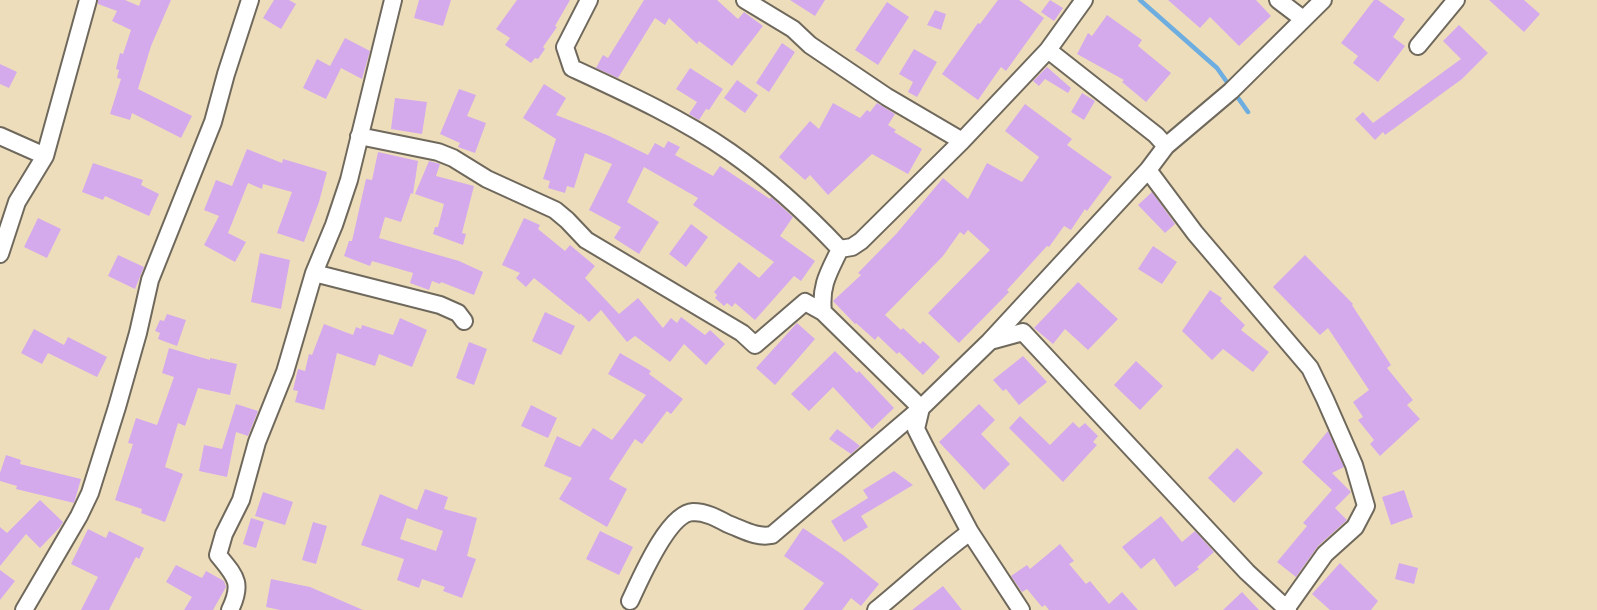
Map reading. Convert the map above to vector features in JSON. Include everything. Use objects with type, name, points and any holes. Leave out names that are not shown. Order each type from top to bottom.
[{"type":"street","points":[[0,254],[18,202],[45,156],[88,0]]},
{"type":"street","points":[[230,610],[238,585],[234,573],[218,555],[219,546],[241,500],[257,442],[285,372],[314,273],[349,180],[393,0]]},
{"type":"street","points":[[589,0],[565,47],[572,68],[681,122],[730,152],[801,209],[840,249]]},
{"type":"street","points":[[745,0],[794,29],[810,45],[887,97],[962,141]]},
{"type":"street","points":[[840,249],[852,247],[861,241],[962,141],[1048,50],[1084,0]]},
{"type":"street","points":[[1278,0],[1304,19]]},
{"type":"street","points":[[630,601],[661,540],[679,517],[691,512],[708,514],[761,537],[772,535],[921,408],[989,342],[1148,170],[1166,147],[1234,88],[1323,0]]},
{"type":"street","points":[[1418,46],[1456,0]]},
{"type":"street","points":[[24,610],[90,493],[138,333],[150,280],[213,122],[248,1]]},
{"type":"street","points":[[1048,50],[1156,135],[1166,147]]},
{"type":"street","points":[[0,136],[45,156]]},
{"type":"street","points":[[359,136],[438,152],[517,194],[544,204],[567,220],[586,240],[742,333],[755,345],[823,287]]},
{"type":"street","points":[[989,342],[1023,332],[1247,572],[1287,609],[1325,554],[1355,527],[1366,506],[1354,465],[1310,368],[1195,233],[1148,170]]},
{"type":"street","points":[[823,312],[821,296],[823,287],[840,249]]},
{"type":"street","points":[[314,273],[440,305],[458,313],[464,321]]},
{"type":"street","points":[[805,302],[823,312],[921,408]]},
{"type":"street","points":[[921,408],[916,429],[970,531],[1021,610]]},
{"type":"street","points":[[876,610],[921,573],[938,555],[970,531]]},
{"type":"building","points":[[98,0],[125,0],[139,6],[141,0],[171,0],[151,46],[138,89],[192,116],[181,138],[132,113],[130,120],[110,114],[121,79],[117,78],[119,70],[116,69],[120,53],[123,54],[131,30],[112,21],[117,11],[98,4]]},
{"type":"building","points":[[274,0],[289,0],[296,4],[281,29],[263,18]]},
{"type":"building","points":[[419,0],[451,0],[443,26],[414,18]]},
{"type":"building","points":[[517,0],[570,0],[555,26],[557,27],[543,47],[545,49],[538,59],[535,58],[531,63],[505,45],[510,38],[496,29]]},
{"type":"building","points":[[644,0],[717,0],[738,19],[744,12],[763,26],[732,66],[699,41],[697,44],[669,18],[665,25],[655,18],[618,78],[596,68],[603,55],[608,58]]},
{"type":"building","points":[[790,0],[825,0],[815,16]]},
{"type":"building","points":[[998,0],[1019,0],[1044,18],[1006,71],[1001,67],[978,100],[942,74],[978,23],[980,24]]},
{"type":"building","points":[[1050,0],[1063,8],[1054,21],[1041,12]]},
{"type":"building","points":[[1168,0],[1256,0],[1271,16],[1239,46],[1210,17],[1200,28]]},
{"type":"building","points":[[1374,0],[1378,0],[1405,19],[1393,37],[1405,46],[1378,82],[1353,63],[1358,56],[1341,43]]},
{"type":"building","points":[[1489,0],[1524,0],[1540,14],[1524,32]]},
{"type":"building","points":[[887,2],[909,17],[878,65],[855,50]]},
{"type":"building","points":[[935,10],[946,14],[941,30],[927,25]]},
{"type":"building","points":[[1107,15],[1142,40],[1138,46],[1171,73],[1146,102],[1122,82],[1124,80],[1077,54],[1088,33],[1092,36]]},
{"type":"building","points":[[1459,25],[1488,53],[1462,79],[1385,135],[1383,132],[1375,140],[1355,119],[1363,112],[1373,123],[1461,59],[1443,41]]},
{"type":"building","points":[[345,38],[370,51],[362,79],[341,68],[326,99],[303,88],[317,59],[330,66]]},
{"type":"building","points":[[782,43],[795,52],[769,92],[756,83]]},
{"type":"building","points":[[914,49],[937,62],[917,97],[908,92],[913,82],[899,74]]},
{"type":"building","points":[[0,64],[17,72],[9,88],[0,84]]},
{"type":"building","points":[[1047,67],[1071,88],[1068,93],[1045,79],[1039,86],[1033,81]]},
{"type":"building","points":[[690,68],[723,89],[699,120],[689,114],[697,102],[676,89]]},
{"type":"building","points":[[737,80],[758,95],[745,113],[724,98]]},
{"type":"building","points":[[544,84],[566,98],[556,115],[607,135],[648,155],[655,143],[664,148],[668,141],[680,147],[675,155],[713,176],[720,166],[770,199],[771,197],[793,217],[780,236],[815,261],[801,281],[794,276],[755,320],[735,303],[732,307],[727,303],[724,306],[715,298],[717,295],[714,292],[739,262],[759,278],[774,262],[693,205],[698,198],[644,167],[627,202],[659,222],[639,254],[614,238],[621,227],[589,210],[612,164],[585,153],[574,188],[567,186],[565,193],[548,188],[550,181],[543,179],[556,139],[523,118]]},
{"type":"building","points":[[459,89],[476,95],[467,116],[486,123],[475,153],[458,147],[460,143],[440,134]]},
{"type":"building","points":[[1082,93],[1095,101],[1084,120],[1071,112]]},
{"type":"building","points":[[395,98],[427,102],[422,134],[391,129]]},
{"type":"building","points":[[833,103],[860,118],[867,110],[870,112],[877,103],[895,114],[888,125],[896,130],[894,132],[922,149],[908,174],[872,154],[828,195],[810,175],[805,180],[779,157],[810,121],[819,129]]},
{"type":"building","points":[[1025,104],[1072,139],[1067,145],[1112,177],[1071,230],[1064,226],[1049,247],[1047,246],[1007,290],[1009,292],[959,343],[928,313],[990,250],[968,230],[964,235],[960,232],[943,256],[885,315],[920,344],[923,341],[940,357],[923,375],[878,336],[875,340],[855,324],[833,301],[861,275],[858,273],[897,233],[943,178],[968,199],[987,163],[1022,182],[1039,157],[1005,131]]},
{"type":"building","points":[[247,149],[282,163],[283,159],[327,172],[304,242],[277,233],[292,192],[263,184],[262,189],[248,183],[228,233],[246,242],[235,262],[204,245],[219,216],[204,210],[216,180],[232,186]]},
{"type":"building","points":[[378,152],[418,161],[413,194],[411,193],[401,222],[385,217],[379,238],[459,261],[483,272],[474,295],[441,282],[440,284],[432,281],[429,290],[410,283],[413,273],[372,261],[370,266],[344,256],[349,241],[352,241],[366,179],[372,180]]},
{"type":"building","points":[[429,161],[440,164],[436,176],[474,186],[462,233],[466,234],[463,245],[433,234],[435,227],[438,227],[444,204],[415,194]]},
{"type":"building","points":[[93,163],[143,180],[141,185],[159,194],[149,216],[105,196],[103,200],[82,192]]},
{"type":"building","points":[[1152,192],[1175,224],[1165,233],[1138,205]]},
{"type":"building","points":[[38,218],[61,229],[47,258],[24,247]]},
{"type":"building","points":[[524,218],[540,225],[538,229],[565,251],[570,245],[595,266],[585,278],[619,314],[638,298],[663,328],[671,318],[677,323],[681,317],[705,335],[710,330],[725,344],[706,365],[684,344],[670,362],[635,336],[627,342],[601,310],[589,322],[534,278],[526,287],[516,278],[520,273],[502,265]]},
{"type":"building","points":[[691,224],[708,237],[686,267],[669,254]]},
{"type":"building","points":[[1153,246],[1177,262],[1162,284],[1138,269]]},
{"type":"building","points":[[260,253],[290,260],[281,309],[251,302]]},
{"type":"building","points":[[118,255],[144,267],[135,289],[108,276]]},
{"type":"building","points":[[1305,255],[1353,304],[1391,365],[1387,368],[1413,400],[1407,405],[1420,419],[1380,456],[1370,444],[1374,440],[1358,420],[1363,417],[1353,402],[1369,390],[1328,328],[1320,335],[1273,287]]},
{"type":"building","points":[[1078,282],[1118,319],[1088,350],[1065,329],[1053,344],[1034,328]]},
{"type":"building","points":[[1210,290],[1222,298],[1220,301],[1245,325],[1241,330],[1269,352],[1253,372],[1223,349],[1212,360],[1182,331]]},
{"type":"building","points":[[545,312],[575,326],[561,355],[532,341]]},
{"type":"building","points":[[167,314],[186,320],[177,346],[158,339],[160,333],[155,331],[160,320],[164,321]]},
{"type":"building","points":[[400,318],[427,330],[412,367],[379,354],[375,366],[337,353],[324,410],[295,402],[298,391],[293,390],[298,369],[305,371],[309,354],[312,355],[324,324],[353,335],[356,327],[361,329],[362,325],[393,335]]},
{"type":"building","points":[[797,323],[815,339],[775,385],[756,368]]},
{"type":"building","points":[[34,329],[64,345],[68,337],[107,357],[97,377],[48,353],[42,364],[21,353]]},
{"type":"building","points":[[469,342],[487,349],[474,385],[456,378]]},
{"type":"building","points":[[169,348],[210,360],[210,358],[237,364],[230,395],[198,388],[185,426],[178,423],[165,467],[183,474],[165,522],[141,513],[142,509],[115,500],[133,444],[128,443],[136,418],[157,425],[174,377],[162,373]]},
{"type":"building","points":[[835,351],[857,373],[859,371],[894,408],[872,429],[833,387],[809,411],[791,394]]},
{"type":"building","points":[[620,353],[651,371],[649,374],[683,399],[671,414],[667,411],[642,444],[635,439],[609,479],[627,489],[607,527],[559,499],[572,478],[544,466],[557,436],[580,447],[593,428],[612,440],[646,395],[608,374]]},
{"type":"building","points":[[1023,356],[1047,382],[1019,405],[1006,389],[1003,391],[993,380]]},
{"type":"building","points":[[1136,361],[1163,386],[1140,410],[1114,385]]},
{"type":"building","points":[[236,404],[258,411],[248,436],[236,432],[227,477],[199,471],[204,445],[222,449]]},
{"type":"building","points":[[979,404],[995,420],[981,434],[1010,464],[984,490],[939,442]]},
{"type":"building","points":[[531,405],[557,418],[548,438],[521,426]]},
{"type":"building","points":[[1020,416],[1050,445],[1073,422],[1079,428],[1085,423],[1098,436],[1093,442],[1097,445],[1063,482],[1009,428]]},
{"type":"building","points":[[837,429],[860,446],[851,454],[829,439]]},
{"type":"building","points":[[1328,431],[1344,467],[1332,473],[1351,492],[1335,508],[1347,520],[1318,546],[1296,577],[1277,562],[1307,526],[1303,523],[1332,490],[1302,462]]},
{"type":"building","points":[[1237,448],[1263,473],[1234,503],[1208,478]]},
{"type":"building","points":[[6,455],[21,460],[20,464],[81,479],[74,503],[16,489],[17,486],[0,481]]},
{"type":"building","points":[[894,471],[913,485],[861,516],[868,527],[844,542],[831,521],[868,498],[863,490]]},
{"type":"building","points":[[425,489],[448,497],[444,509],[477,518],[467,556],[476,559],[462,598],[443,591],[445,587],[422,579],[419,588],[397,580],[404,559],[361,545],[380,494],[417,510]],"holes":[[[407,518],[443,531],[436,551],[400,539]]]},
{"type":"building","points":[[1404,490],[1413,517],[1391,525],[1382,497]]},
{"type":"building","points":[[263,492],[293,502],[285,525],[255,516]]},
{"type":"building","points":[[40,500],[63,522],[60,527],[40,548],[26,534],[0,566],[0,527],[7,533]]},
{"type":"building","points":[[1161,516],[1182,542],[1195,531],[1214,552],[1197,567],[1199,569],[1175,587],[1154,558],[1141,569],[1122,547]]},
{"type":"building","points":[[251,518],[264,522],[256,548],[243,544]]},
{"type":"building","points":[[313,522],[327,526],[316,564],[302,560]]},
{"type":"building","points":[[803,528],[843,555],[879,584],[861,606],[851,598],[842,610],[803,610],[824,583],[784,556]]},
{"type":"building","points":[[88,529],[106,538],[109,531],[144,548],[139,559],[136,557],[109,610],[81,610],[98,577],[71,564]]},
{"type":"building","points":[[600,531],[633,547],[619,575],[586,559]]},
{"type":"building","points":[[1060,544],[1074,561],[1069,564],[1086,584],[1090,581],[1109,604],[1122,592],[1138,610],[1049,610],[1045,605],[1042,607],[1027,589],[1022,592],[1011,576],[1027,565],[1030,569]]},
{"type":"building","points":[[1340,563],[1378,601],[1371,610],[1330,610],[1312,594]]},
{"type":"building","points":[[1399,563],[1418,568],[1414,584],[1395,579]]},
{"type":"building","points":[[176,565],[202,578],[206,571],[224,581],[226,587],[213,610],[184,610],[192,597],[166,582]]},
{"type":"building","points":[[0,570],[15,581],[0,600]]},
{"type":"building","points":[[271,579],[310,587],[363,610],[280,610],[266,607]]},
{"type":"building","points":[[943,586],[962,610],[912,610]]},
{"type":"building","points":[[1242,592],[1259,610],[1223,610]]},
{"type":"waterway","points":[[1140,0],[1217,68],[1248,112]]}]
